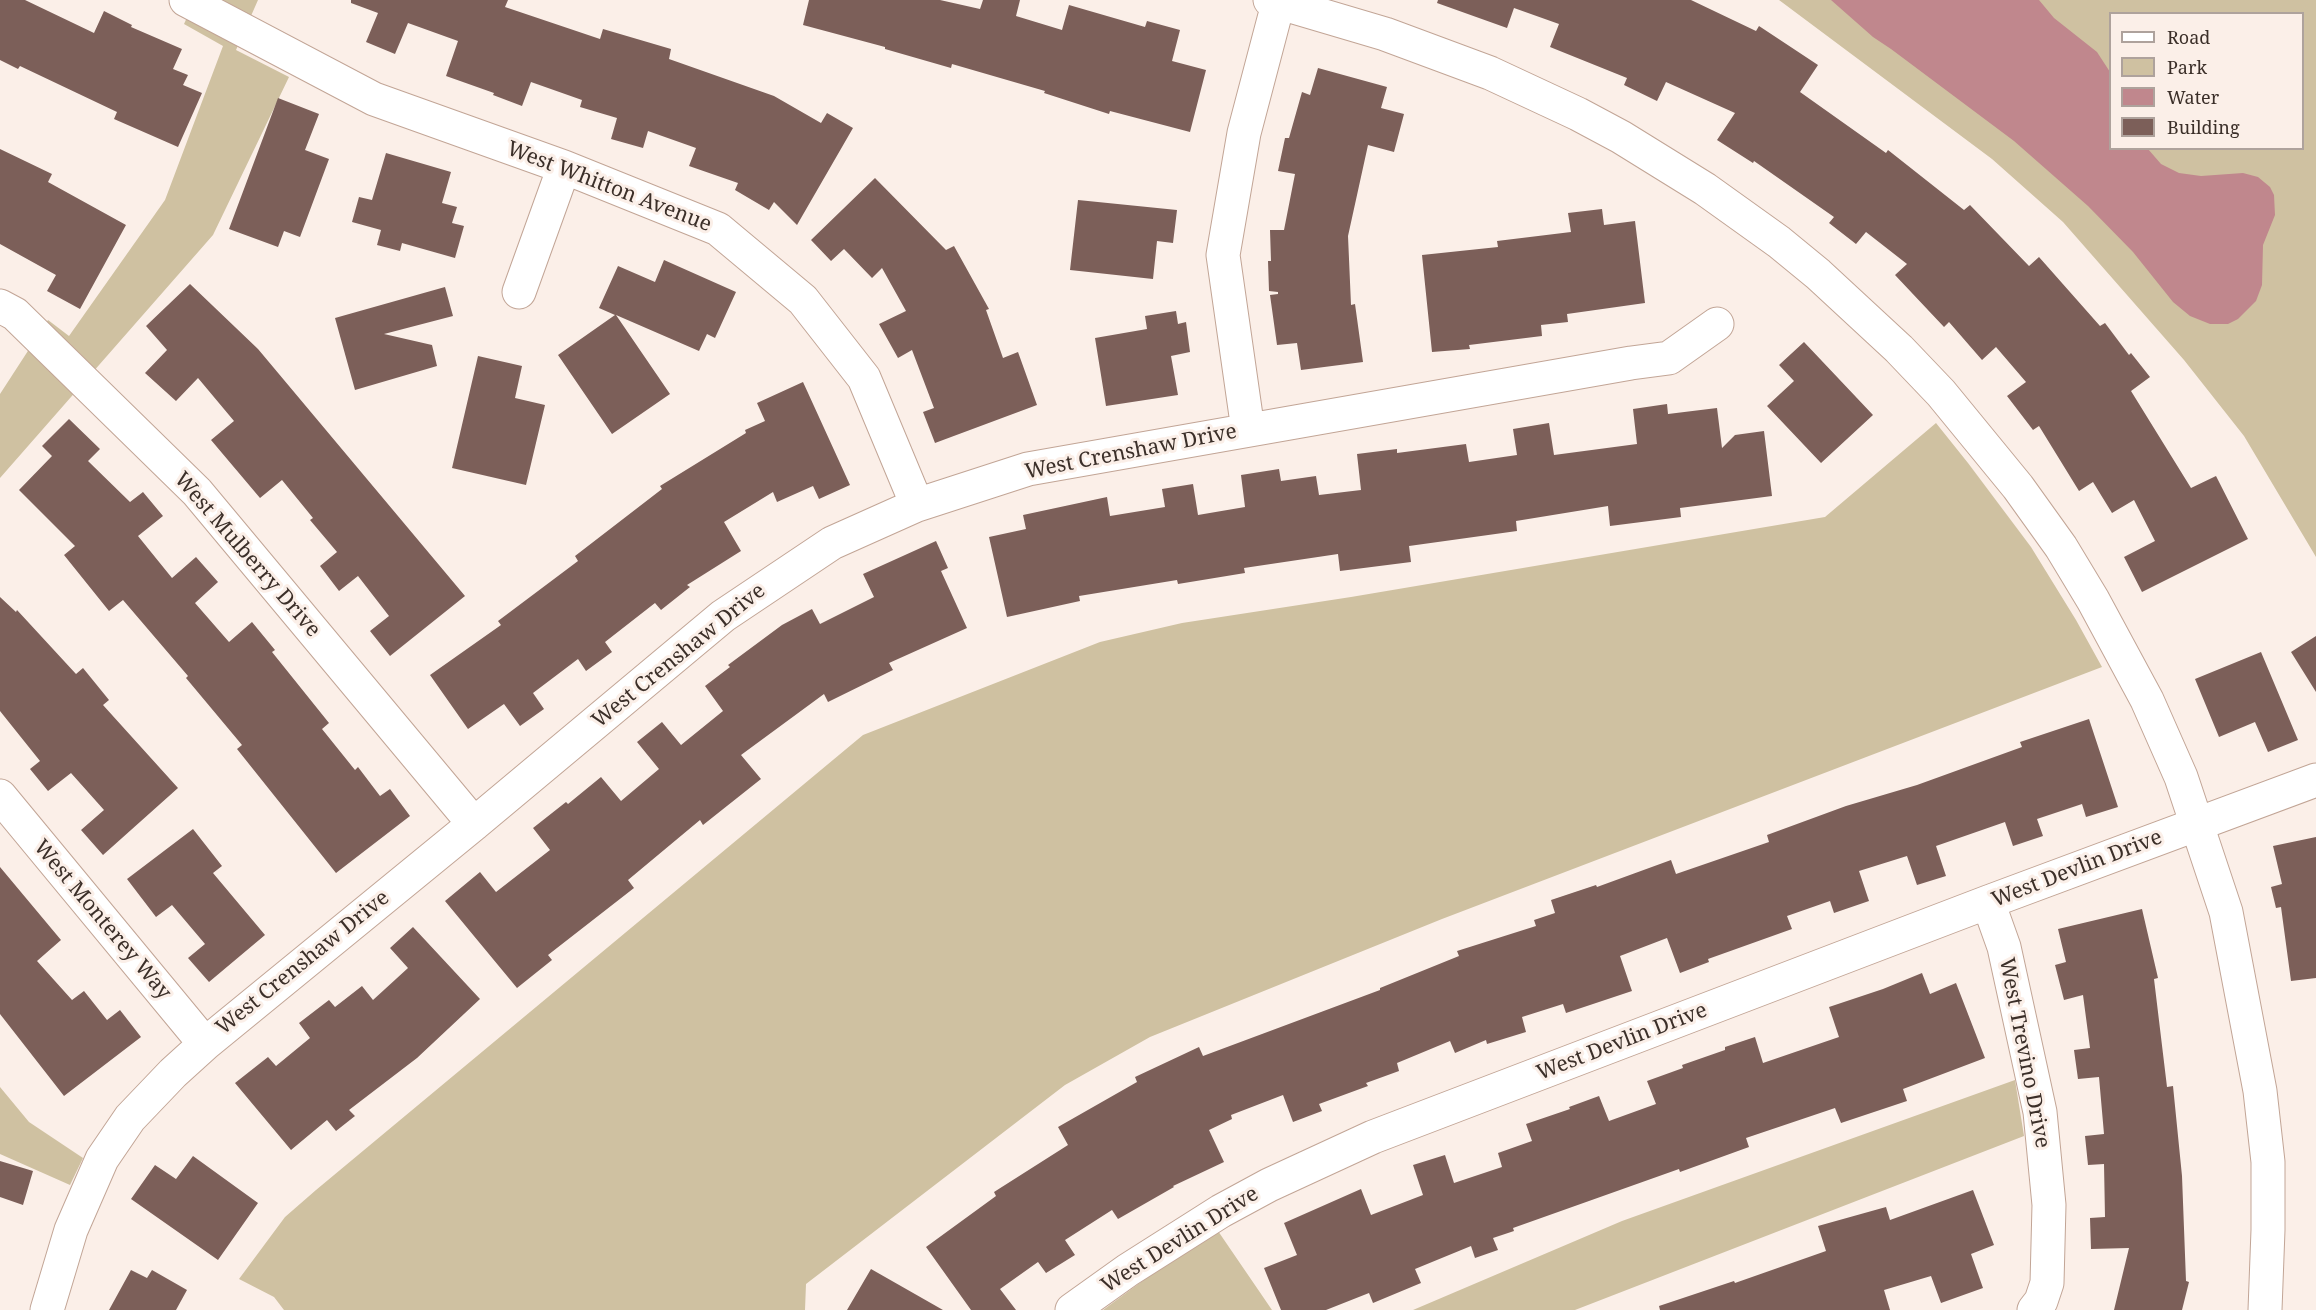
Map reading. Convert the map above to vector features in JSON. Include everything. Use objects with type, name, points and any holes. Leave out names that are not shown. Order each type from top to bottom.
[{"type":"street","name":"West Whitton Avenue","points":[[186,0],[374,99],[564,167],[718,229],[803,300],[864,378],[918,505]]},
{"type":"street","points":[[1248,430],[1224,255],[1244,133],[1276,1],[1442,54],[1499,77],[1578,114],[1621,137],[1706,189],[1779,242],[1826,281],[1899,349],[1941,393],[2018,487],[2061,547],[2112,631],[2181,777],[2226,912],[2260,1091],[2268,1162],[2265,1310]]},
{"type":"street","points":[[519,291],[564,167]]},
{"type":"street","name":"West Mulberry Drive","points":[[0,306],[15,314],[197,492],[474,824]]},
{"type":"street","name":"West Crenshaw Drive","points":[[47,1310],[71,1230],[102,1159],[116,1137],[149,1096],[205,1044],[474,824],[697,637],[749,597],[832,543],[918,505],[1028,470],[1669,358],[1717,324]]},
{"type":"street","name":"West Devlin Drive","points":[[1072,1310],[1128,1269],[1221,1211],[1323,1159],[1384,1133],[2316,780]]},
{"type":"street","name":"West Monterey Way","points":[[0,796],[205,1044]]},
{"type":"street","name":"West Trevino Drive","points":[[1988,903],[2004,947],[2040,1112],[2049,1205],[2047,1282],[2041,1301],[2034,1310]]},
{"type":"green space","points":[[195,0],[258,0],[236,50],[289,77],[213,235],[0,478],[0,394],[48,320],[69,336],[165,200],[223,46],[184,24]]},
{"type":"green space","points":[[1779,0],[2316,0],[2316,557],[2244,436],[2184,360],[2063,222],[1992,159]]},
{"type":"green space","points":[[1936,423],[2031,547],[2102,667],[1442,919],[1150,1037],[1065,1085],[806,1284],[805,1310],[284,1310],[274,1297],[239,1279],[285,1217],[863,735],[1100,642],[1182,623],[1351,597],[1825,517]]},
{"type":"green space","points":[[2015,1080],[2024,1136],[1575,1310],[1413,1310],[1622,1221]]},
{"type":"green space","points":[[0,1087],[29,1122],[83,1158],[70,1185],[0,1154]]},
{"type":"green space","points":[[1218,1231],[1272,1310],[1103,1310],[1171,1260]]},
{"type":"water","points":[[1831,0],[2039,0],[2054,18],[2097,52],[2109,70],[2109,150],[2149,150],[2161,164],[2179,173],[2201,176],[2243,173],[2258,177],[2270,187],[2274,195],[2275,215],[2263,245],[2262,285],[2256,301],[2238,319],[2228,324],[2210,324],[2190,316],[2173,302],[2133,252],[2088,206],[2014,141],[1873,37]]},
{"type":"building","points":[[0,0],[25,0],[94,33],[104,11],[132,25],[131,27],[182,49],[173,69],[188,75],[183,85],[202,93],[178,147],[114,119],[117,112],[20,66],[18,69],[0,60]]},
{"type":"building","points":[[351,0],[508,0],[505,7],[600,39],[603,29],[671,49],[669,59],[774,96],[821,123],[827,113],[853,128],[797,225],[774,202],[769,210],[735,190],[738,183],[689,166],[696,148],[648,131],[643,148],[611,139],[617,118],[580,107],[582,100],[531,82],[522,106],[493,95],[494,93],[446,76],[458,41],[408,23],[395,54],[366,42],[378,13],[351,3]]},
{"type":"building","points":[[809,0],[940,0],[980,9],[983,0],[1020,0],[1016,16],[1062,30],[1069,5],[1145,27],[1147,21],[1180,30],[1172,61],[1206,70],[1190,132],[1110,111],[1109,114],[1044,93],[1045,91],[952,64],[951,68],[803,25]]},
{"type":"building","points":[[1438,0],[1691,0],[1756,31],[1759,26],[1818,65],[1800,92],[1886,153],[1888,150],[1964,210],[1970,205],[2029,266],[2039,257],[2100,326],[2105,323],[2129,355],[2131,353],[2150,377],[2131,391],[2191,488],[2216,476],[2248,539],[2142,592],[2124,557],[2155,541],[2134,500],[2112,513],[2093,482],[2079,491],[2039,426],[2033,430],[2007,396],[2026,382],[1996,347],[1982,360],[1949,322],[1944,327],[1895,275],[1907,264],[1866,232],[1856,244],[1829,223],[1834,217],[1754,161],[1753,163],[1717,140],[1735,113],[1666,82],[1657,101],[1624,85],[1627,78],[1550,47],[1559,24],[1514,8],[1507,28],[1437,3]]},
{"type":"building","points":[[1318,68],[1387,87],[1381,108],[1404,114],[1394,152],[1368,145],[1348,236],[1351,305],[1355,304],[1363,362],[1301,370],[1297,343],[1277,345],[1270,295],[1278,294],[1278,292],[1269,291],[1268,261],[1271,261],[1270,230],[1284,230],[1295,174],[1278,171],[1285,138],[1289,138],[1302,92],[1310,95]]},
{"type":"building","points":[[278,98],[319,114],[305,150],[329,159],[300,237],[284,231],[278,247],[229,229]]},
{"type":"building","points":[[0,149],[52,174],[48,182],[126,225],[80,309],[47,291],[56,275],[0,244]]},
{"type":"building","points":[[386,153],[451,172],[442,203],[457,207],[452,223],[464,226],[455,258],[402,243],[400,251],[377,245],[381,230],[352,222],[359,197],[372,200]]},
{"type":"building","points":[[875,178],[946,250],[954,246],[989,309],[986,310],[1003,358],[1018,352],[1037,405],[935,443],[923,412],[934,408],[912,350],[898,358],[879,324],[906,311],[882,268],[872,278],[844,249],[831,261],[811,240]]},
{"type":"building","points":[[1078,200],[1177,210],[1173,243],[1157,241],[1153,279],[1070,270]]},
{"type":"building","points":[[1602,209],[1604,225],[1635,221],[1645,303],[1567,314],[1568,322],[1541,325],[1542,336],[1469,345],[1470,349],[1432,352],[1422,255],[1498,247],[1497,241],[1571,232],[1568,213]]},
{"type":"building","points":[[664,260],[736,292],[715,338],[707,334],[699,351],[616,315],[670,394],[612,434],[558,355],[615,315],[599,308],[618,266],[655,282]]},
{"type":"building","points":[[190,284],[258,349],[465,596],[390,656],[370,631],[389,616],[358,576],[339,591],[320,566],[337,552],[310,520],[313,518],[282,480],[260,498],[211,440],[234,421],[198,378],[176,401],[145,373],[167,350],[146,326]]},
{"type":"building","points":[[445,287],[453,316],[384,334],[432,345],[437,366],[355,390],[335,318]]},
{"type":"building","points":[[1176,311],[1178,324],[1186,322],[1190,352],[1171,356],[1178,395],[1106,406],[1095,338],[1147,329],[1145,316]]},
{"type":"building","points":[[1804,342],[1873,415],[1821,463],[1767,406],[1794,381],[1779,365]]},
{"type":"building","points":[[478,356],[522,366],[515,398],[545,405],[526,485],[452,468]]},
{"type":"building","points":[[803,382],[850,485],[819,499],[813,486],[777,502],[773,492],[724,522],[741,551],[687,585],[690,587],[661,610],[655,603],[605,642],[612,652],[586,671],[578,659],[533,693],[544,709],[520,726],[504,704],[468,729],[430,675],[501,625],[498,621],[578,561],[575,556],[662,489],[660,486],[746,433],[745,430],[765,421],[757,403]]},
{"type":"building","points":[[1667,404],[1668,414],[1717,408],[1722,448],[1735,435],[1764,431],[1772,496],[1680,508],[1681,517],[1610,526],[1608,506],[1516,521],[1517,531],[1409,546],[1411,562],[1340,571],[1338,554],[1244,568],[1245,573],[1178,584],[1177,580],[1079,596],[1080,601],[1007,617],[989,537],[1026,529],[1023,515],[1107,497],[1110,516],[1165,507],[1162,489],[1193,484],[1198,515],[1245,507],[1241,475],[1279,469],[1281,481],[1316,476],[1319,495],[1361,490],[1357,454],[1397,449],[1397,453],[1466,444],[1469,462],[1517,455],[1513,429],[1549,423],[1554,455],[1637,444],[1633,409]]},
{"type":"building","points":[[69,419],[100,449],[88,461],[130,502],[143,492],[163,516],[138,536],[172,578],[196,557],[218,582],[195,603],[229,642],[252,622],[275,650],[272,652],[329,723],[322,729],[355,770],[358,767],[380,796],[390,789],[410,816],[336,873],[237,749],[242,745],[186,678],[188,676],[123,600],[109,611],[64,555],[75,546],[19,490],[52,456],[42,446]]},
{"type":"building","points":[[936,541],[948,568],[941,571],[967,628],[889,663],[893,670],[828,702],[824,694],[741,755],[761,779],[703,825],[700,820],[628,880],[634,888],[548,955],[552,960],[517,988],[445,901],[480,872],[496,892],[550,850],[533,828],[601,777],[621,801],[659,769],[637,742],[662,722],[681,745],[723,711],[705,686],[730,667],[728,665],[782,625],[812,609],[820,624],[874,597],[863,574]]},
{"type":"building","points":[[0,597],[16,612],[17,610],[76,674],[83,668],[109,700],[103,705],[178,788],[103,855],[81,830],[104,810],[71,773],[48,791],[30,769],[40,761],[0,711]]},
{"type":"building","points":[[2316,636],[2316,692],[2291,652]]},
{"type":"building","points":[[2261,652],[2298,740],[2268,752],[2255,722],[2219,737],[2195,679]]},
{"type":"building","points":[[2089,719],[2118,807],[2086,817],[2082,804],[2037,819],[2043,836],[2013,846],[2005,822],[1936,846],[1946,876],[1917,885],[1907,856],[1859,871],[1869,901],[1834,913],[1830,901],[1787,916],[1792,929],[1708,959],[1709,962],[1680,973],[1667,938],[1620,956],[1632,991],[1566,1013],[1563,1004],[1522,1017],[1526,1032],[1487,1044],[1486,1040],[1455,1053],[1450,1041],[1397,1063],[1399,1071],[1366,1083],[1368,1086],[1319,1104],[1322,1111],[1293,1122],[1283,1095],[1231,1115],[1232,1119],[1209,1130],[1224,1162],[1173,1186],[1118,1219],[1112,1210],[1065,1240],[1075,1255],[1046,1273],[1038,1262],[1000,1289],[1016,1310],[971,1310],[926,1247],[996,1196],[994,1192],[1068,1145],[1058,1127],[1137,1082],[1135,1077],[1199,1047],[1203,1056],[1380,990],[1380,988],[1459,956],[1457,951],[1536,926],[1534,920],[1555,913],[1551,900],[1596,885],[1597,887],[1671,860],[1676,874],[1769,842],[1767,835],[1846,806],[1917,785],[2022,747],[2020,742]]},
{"type":"building","points":[[193,829],[222,866],[213,873],[265,935],[209,982],[188,958],[205,944],[172,905],[156,917],[127,879]]},
{"type":"building","points":[[2316,837],[2316,978],[2291,981],[2281,907],[2276,908],[2271,887],[2282,884],[2273,846]]},
{"type":"building","points":[[0,867],[61,940],[37,961],[72,1000],[84,991],[107,1020],[120,1010],[141,1037],[64,1096],[0,1014]]},
{"type":"building","points":[[2142,909],[2158,978],[2154,979],[2167,1087],[2173,1086],[2182,1176],[2186,1281],[2189,1282],[2182,1310],[2114,1310],[2129,1248],[2091,1249],[2090,1218],[2105,1217],[2104,1164],[2088,1165],[2085,1136],[2104,1134],[2099,1077],[2078,1079],[2074,1050],[2090,1048],[2083,995],[2064,1000],[2055,965],[2066,962],[2058,929]]},
{"type":"building","points":[[413,927],[480,999],[417,1058],[349,1110],[355,1116],[336,1131],[327,1120],[291,1150],[235,1083],[268,1057],[276,1066],[310,1038],[299,1023],[329,1000],[335,1007],[362,986],[373,1000],[408,968],[390,948]]},
{"type":"building","points":[[1922,973],[1930,994],[1956,983],[1985,1058],[1903,1089],[1907,1101],[1841,1123],[1835,1108],[1746,1138],[1749,1147],[1680,1172],[1679,1169],[1513,1228],[1514,1231],[1493,1238],[1498,1250],[1475,1258],[1471,1246],[1415,1269],[1421,1283],[1373,1303],[1369,1293],[1326,1310],[1281,1310],[1264,1268],[1297,1255],[1284,1223],[1361,1189],[1371,1215],[1423,1195],[1413,1165],[1445,1155],[1454,1183],[1502,1167],[1498,1153],[1532,1141],[1526,1124],[1599,1096],[1609,1121],[1656,1104],[1647,1081],[1683,1068],[1682,1065],[1725,1050],[1725,1047],[1755,1037],[1763,1063],[1839,1037],[1829,1007]]},
{"type":"building","points":[[193,1156],[258,1203],[218,1260],[131,1199],[155,1165],[176,1179]]},
{"type":"building","points":[[0,1161],[33,1171],[23,1205],[0,1197]]},
{"type":"building","points":[[1973,1190],[1994,1245],[1971,1254],[1983,1288],[1941,1303],[1931,1276],[1884,1290],[1890,1310],[1660,1310],[1659,1306],[1734,1281],[1735,1283],[1826,1251],[1818,1226],[1886,1207],[1890,1220]]},
{"type":"building","points":[[871,1269],[943,1310],[847,1310]]},
{"type":"building","points":[[131,1270],[147,1278],[152,1270],[187,1290],[176,1310],[109,1310]]}]
